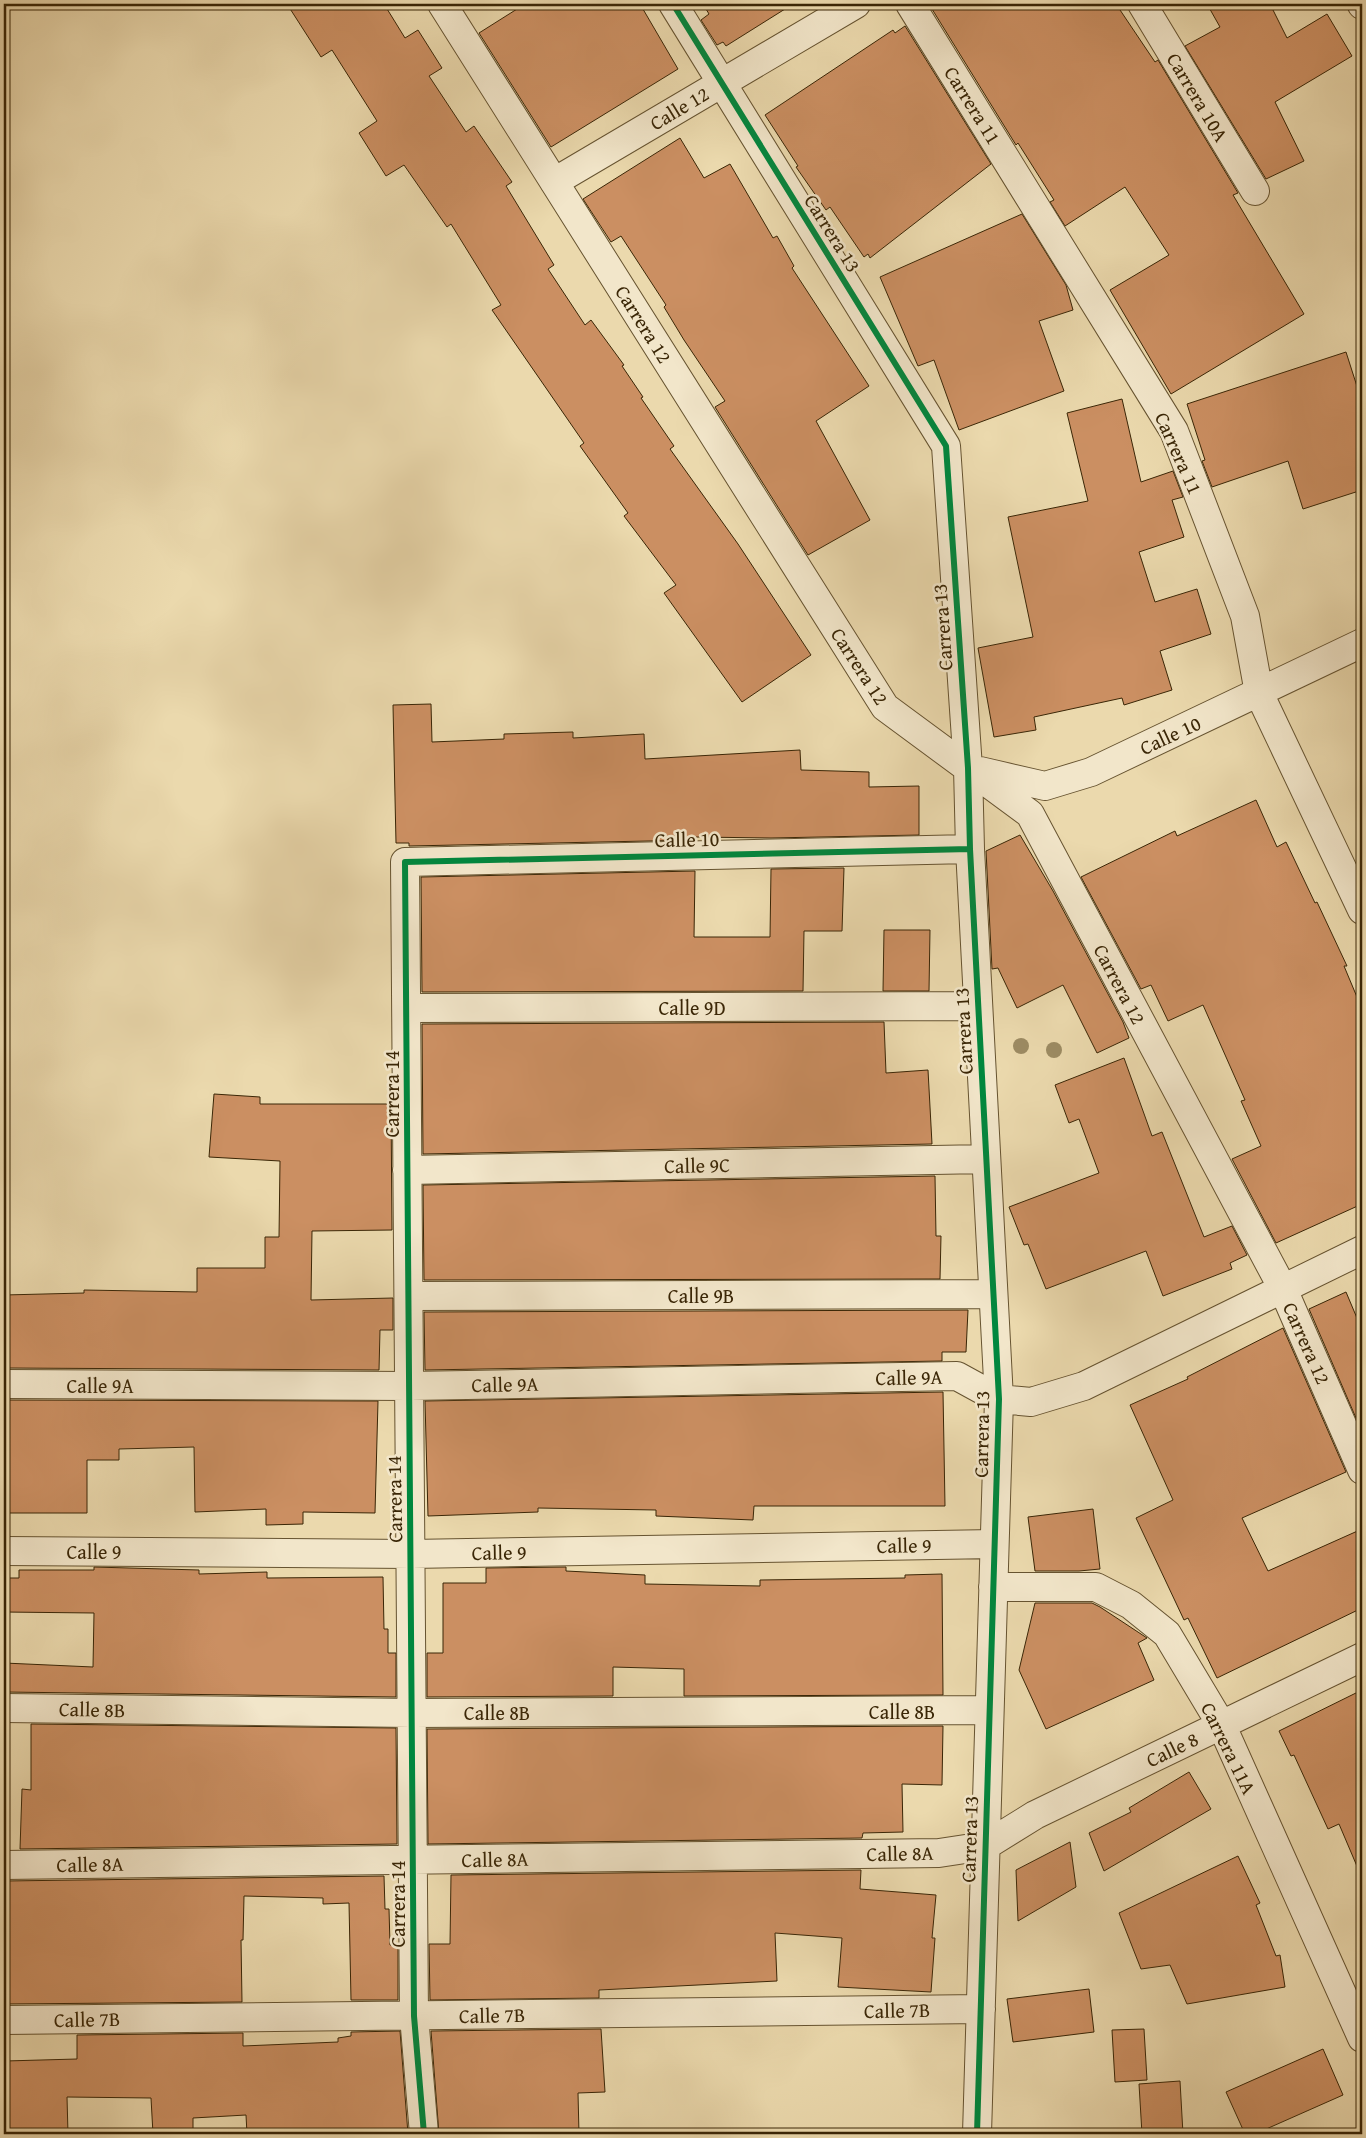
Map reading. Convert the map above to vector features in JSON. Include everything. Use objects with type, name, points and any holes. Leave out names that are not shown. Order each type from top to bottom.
[{"type":"street","name":"Carrera 12","points":[[442,4],[885,708],[1030,814],[1283,1289],[1362,1470]]},
{"type":"street","name":"Carrera 13","points":[[673,4],[946,446],[968,768],[970,849],[999,1400],[977,2134]]},
{"type":"street","name":"Calle 12","points":[[554,182],[856,4]]},
{"type":"street","name":"Carrera 11","points":[[910,4],[1174,431],[1245,616],[1259,694],[1362,910]]},
{"type":"street","name":"Carrera 10A","points":[[1142,4],[1255,191]]},
{"type":"street","name":"Calle 10","points":[[968,768],[1045,786],[1091,772],[1259,694],[1362,643]]},
{"type":"street","name":"Calle 10","points":[[405,862],[970,849]]},
{"type":"street","name":"Carrera 14","points":[[405,862],[414,2016],[424,2134]]},
{"type":"street","name":"Calle 9D","points":[[406,1008],[978,1006]]},
{"type":"street","name":"Calle 9C","points":[[408,1170],[986,1159]]},
{"type":"street","points":[[999,1400],[1031,1402],[1084,1386],[1362,1250]]},
{"type":"street","name":"Calle 9B","points":[[409,1296],[993,1294]]},
{"type":"street","name":"Calle 9A","points":[[4,1384],[409,1386],[957,1376],[999,1400]]},
{"type":"street","name":"Calle 9","points":[[4,1551],[411,1554],[994,1544]]},
{"type":"street","name":"Carrera 11A","points":[[993,1587],[1096,1587],[1131,1605],[1167,1634],[1222,1726],[1362,2038]]},
{"type":"street","name":"Calle 8","points":[[985,1846],[1035,1815],[1362,1657]]},
{"type":"street","name":"Calle 8B","points":[[4,1708],[412,1713],[989,1710]]},
{"type":"street","name":"Calle 8A","points":[[4,1865],[939,1853],[985,1846]]},
{"type":"street","name":"Calle 7B","points":[[4,2020],[981,2009]]},
{"type":"building","points":[[287,4],[384,4],[405,38],[418,30],[442,68],[429,76],[466,132],[474,126],[512,182],[506,186],[554,265],[548,269],[585,325],[591,320],[624,365],[622,366],[643,397],[641,398],[674,446],[670,449],[738,544],[811,655],[742,702],[664,593],[676,585],[624,516],[628,513],[580,446],[584,443],[492,310],[501,305],[451,224],[447,227],[404,165],[386,176],[359,133],[377,121],[332,50],[321,57]]},
{"type":"building","points":[[525,4],[640,4],[678,69],[551,147],[479,33]]},
{"type":"building","points":[[703,4],[793,4],[726,46],[723,42],[717,45],[701,20],[709,14]]},
{"type":"building","points":[[940,4],[1116,4],[1155,62],[1158,60],[1238,193],[1233,195],[1304,314],[1171,394],[1110,290],[1169,255],[1125,187],[1065,226],[1050,202],[1054,200],[1018,143],[1016,145],[932,9]]},
{"type":"building","points":[[1207,4],[1270,4],[1287,38],[1327,14],[1352,56],[1275,102],[1304,161],[1266,179],[1185,46],[1220,27]]},
{"type":"building","points":[[905,26],[991,164],[870,258],[868,254],[864,257],[830,207],[826,210],[796,167],[798,166],[765,115],[893,30],[895,33]]},
{"type":"building","points":[[680,138],[704,178],[730,164],[773,238],[777,236],[794,266],[792,268],[869,386],[816,421],[870,520],[808,555],[715,407],[725,401],[684,340],[664,307],[666,305],[621,236],[611,242],[583,199]]},
{"type":"building","points":[[1022,214],[1066,285],[1073,310],[1039,321],[1064,391],[959,430],[934,360],[918,366],[880,277]]},
{"type":"building","points":[[1346,352],[1362,402],[1362,490],[1303,509],[1288,461],[1212,487],[1202,461],[1205,460],[1187,404]]},
{"type":"building","points":[[1122,399],[1141,482],[1173,471],[1183,497],[1172,500],[1184,537],[1139,552],[1155,602],[1197,589],[1211,634],[1160,651],[1172,690],[1124,705],[1122,698],[1034,717],[1036,730],[994,737],[978,648],[1033,637],[1008,517],[1088,501],[1067,413]]},
{"type":"building","points":[[431,704],[432,742],[504,739],[504,734],[573,732],[573,738],[644,734],[645,759],[800,750],[801,770],[869,772],[869,787],[919,786],[919,835],[771,838],[696,837],[696,840],[409,846],[409,843],[396,843],[393,705]]},
{"type":"building","points":[[1256,800],[1277,847],[1286,842],[1315,903],[1317,902],[1347,966],[1344,966],[1362,1009],[1362,1204],[1276,1243],[1232,1159],[1261,1146],[1241,1101],[1245,1100],[1203,1005],[1168,1021],[1151,985],[1141,989],[1081,877],[1175,831],[1177,836]]},
{"type":"building","points":[[1020,835],[1053,891],[1123,1022],[1129,1038],[1097,1053],[1063,985],[1017,1008],[998,968],[992,969],[986,851]]},
{"type":"building","points":[[844,868],[842,931],[804,931],[803,991],[422,992],[421,877],[695,871],[694,937],[770,937],[771,869]]},
{"type":"building","points":[[884,930],[930,930],[929,991],[883,991]]},
{"type":"building","points":[[884,1022],[886,1073],[928,1070],[932,1144],[423,1154],[422,1024]]},
{"type":"building","points":[[1124,1058],[1152,1136],[1162,1132],[1204,1237],[1232,1226],[1247,1255],[1230,1263],[1232,1269],[1163,1296],[1146,1251],[1046,1289],[1028,1244],[1024,1245],[1009,1207],[1099,1173],[1079,1119],[1069,1123],[1055,1085]]},
{"type":"building","points":[[214,1094],[260,1097],[260,1104],[391,1104],[392,1230],[312,1231],[311,1300],[393,1298],[393,1330],[380,1330],[379,1370],[4,1368],[4,1295],[84,1293],[84,1290],[197,1292],[197,1268],[265,1268],[265,1237],[279,1237],[280,1161],[209,1157]]},
{"type":"building","points":[[935,1176],[936,1236],[941,1236],[940,1279],[424,1280],[423,1185]]},
{"type":"building","points":[[1346,1292],[1362,1330],[1362,1432],[1309,1309]]},
{"type":"building","points":[[968,1310],[966,1352],[942,1352],[942,1361],[425,1370],[424,1312]]},
{"type":"building","points":[[1283,1328],[1346,1472],[1242,1518],[1268,1571],[1362,1529],[1362,1608],[1217,1678],[1188,1618],[1184,1620],[1136,1518],[1173,1500],[1130,1405],[1188,1379],[1187,1377]]},
{"type":"building","points":[[943,1392],[945,1506],[754,1506],[753,1520],[656,1516],[656,1510],[538,1508],[538,1512],[428,1516],[425,1401]]},
{"type":"building","points":[[4,1400],[378,1401],[375,1513],[303,1512],[303,1524],[266,1525],[266,1509],[195,1512],[194,1447],[119,1449],[119,1460],[87,1460],[87,1513],[4,1513]]},
{"type":"building","points":[[1093,1509],[1100,1569],[1035,1571],[1028,1517]]},
{"type":"building","points":[[94,1567],[199,1570],[199,1574],[267,1572],[267,1578],[383,1577],[384,1629],[388,1629],[388,1653],[396,1653],[396,1697],[4,1692],[4,1663],[93,1667],[94,1613],[4,1612],[4,1578],[19,1578],[19,1570],[94,1570]]},
{"type":"building","points":[[566,1567],[566,1571],[645,1575],[645,1584],[760,1586],[760,1580],[905,1578],[905,1575],[942,1574],[943,1695],[684,1696],[684,1669],[613,1667],[613,1696],[427,1697],[427,1653],[443,1653],[443,1583],[486,1583],[486,1568]]},
{"type":"building","points":[[1035,1603],[1092,1603],[1100,1607],[1147,1638],[1138,1643],[1154,1680],[1046,1729],[1019,1670]]},
{"type":"building","points":[[1362,1690],[1362,1878],[1339,1824],[1328,1829],[1294,1755],[1291,1756],[1279,1731]]},
{"type":"building","points":[[31,1724],[396,1728],[397,1844],[20,1849],[22,1789],[31,1790]]},
{"type":"building","points":[[943,1726],[942,1785],[902,1784],[903,1832],[863,1833],[862,1838],[428,1844],[427,1729]]},
{"type":"building","points":[[1189,1772],[1211,1809],[1104,1871],[1089,1833],[1131,1812],[1129,1808]]},
{"type":"building","points":[[1070,1842],[1076,1887],[1018,1921],[1016,1870]]},
{"type":"building","points":[[1238,1856],[1260,1903],[1256,1905],[1276,1956],[1280,1955],[1285,1987],[1187,2004],[1170,1965],[1141,1969],[1119,1913]]},
{"type":"building","points":[[861,1870],[860,1889],[936,1895],[932,1938],[935,1938],[931,1992],[838,1987],[842,1938],[775,1933],[777,1981],[599,1990],[599,1998],[430,2000],[429,1944],[450,1944],[451,1875]]},
{"type":"building","points":[[384,1876],[385,1909],[389,1909],[390,1945],[398,1945],[398,2000],[351,2000],[349,1903],[323,1904],[323,1898],[244,1896],[243,1940],[241,1940],[242,2002],[4,2004],[4,1881]]},
{"type":"building","points":[[1089,1989],[1094,2032],[1013,2042],[1007,1999]]},
{"type":"building","points":[[601,2029],[605,2092],[578,2093],[579,2134],[439,2134],[431,2031]]},
{"type":"building","points":[[1144,2029],[1147,2080],[1115,2082],[1112,2030]]},
{"type":"building","points":[[400,2031],[408,2134],[247,2134],[246,2115],[193,2118],[193,2134],[153,2134],[151,2098],[67,2097],[68,2134],[6,2134],[5,2061],[77,2059],[77,2035],[243,2033],[243,2046],[338,2042],[338,2038],[351,2036],[351,2032]]},
{"type":"building","points":[[1323,2049],[1343,2095],[1255,2134],[1245,2134],[1226,2092]]},
{"type":"building","points":[[1180,2081],[1183,2134],[1142,2134],[1139,2084]]},
{"type":"cycle path","points":[[673,4],[946,446],[968,768],[970,849],[999,1399],[977,2134]]},
{"type":"cycle path","points":[[424,2134],[414,2016],[405,862],[970,849]]}]
